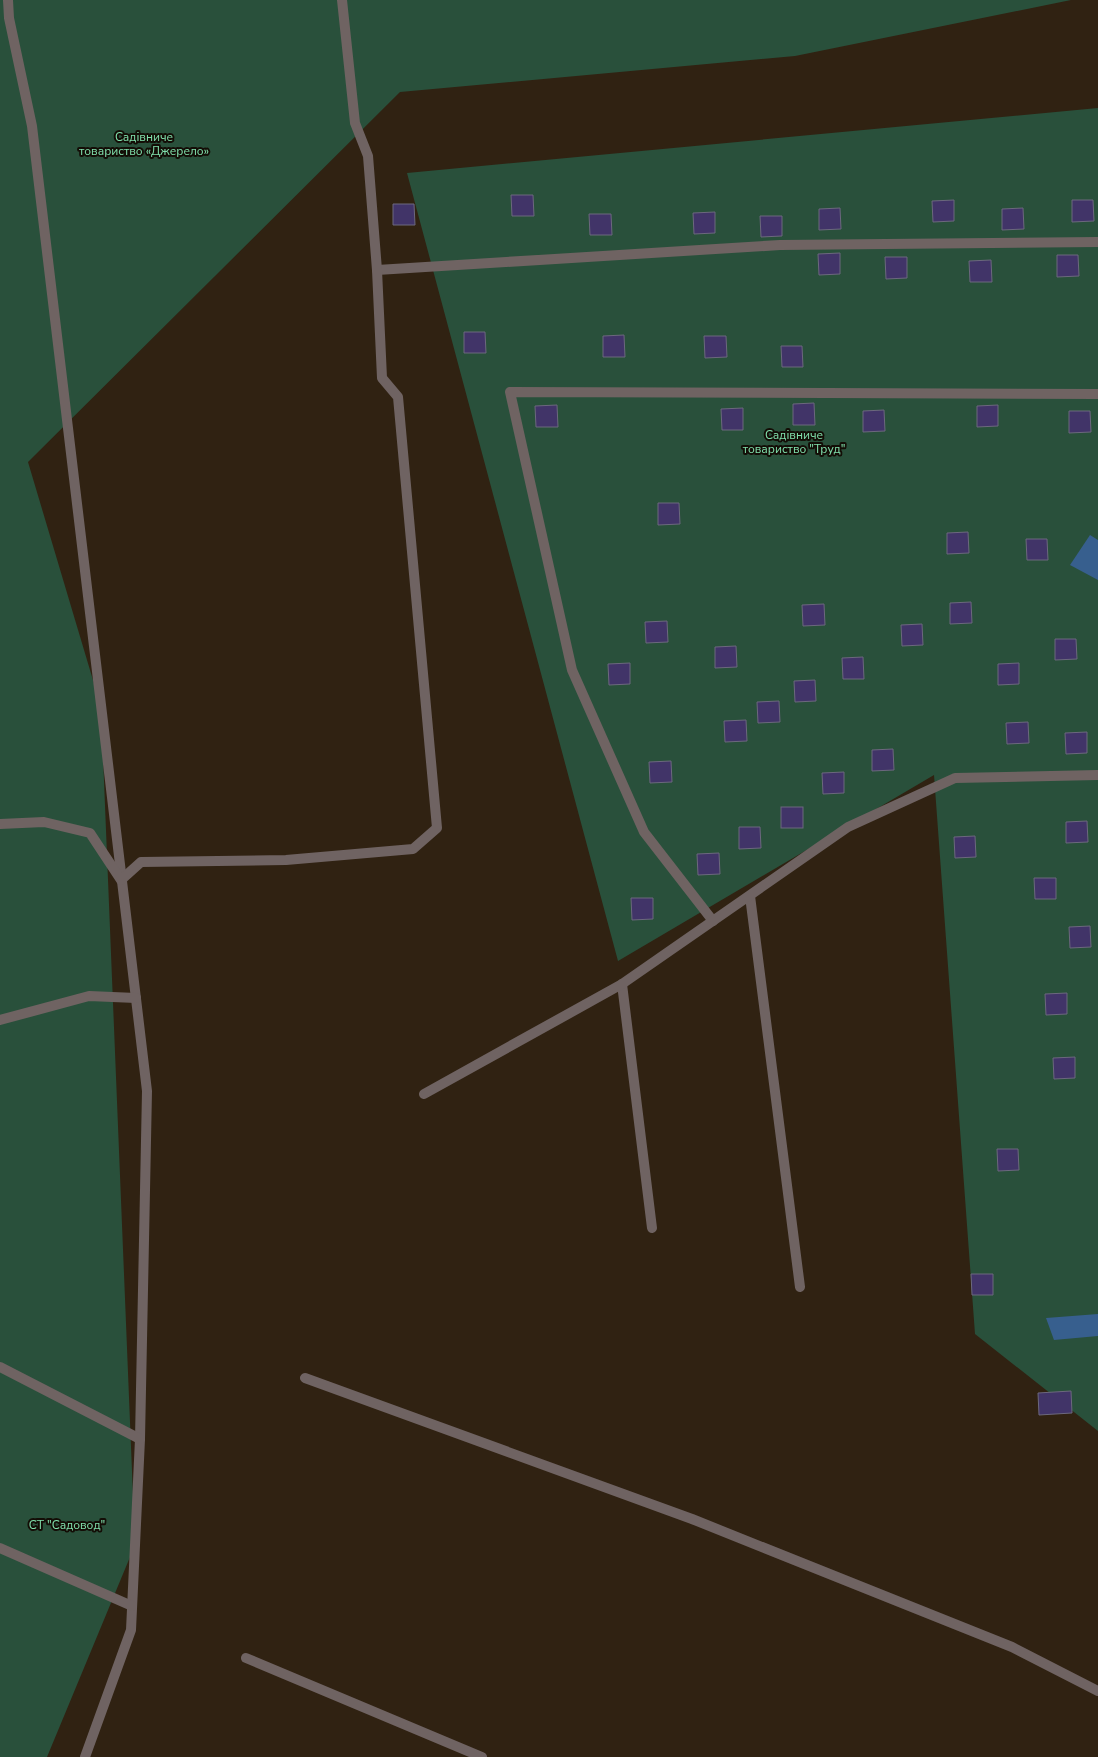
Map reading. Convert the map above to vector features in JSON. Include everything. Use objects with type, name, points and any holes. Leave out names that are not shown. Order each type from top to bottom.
[{"type":"lane","points":[[8,0],[9,18],[32,126],[147,1092],[140,1439],[131,1630],[85,1757]]},
{"type":"lane","points":[[121,880],[140,862],[286,860],[413,848],[437,828],[398,397],[382,378],[377,270],[368,156],[355,124],[342,0]]},
{"type":"lane","points":[[377,270],[780,245],[1098,242]]},
{"type":"lane","points":[[713,921],[644,832],[572,670],[510,392],[1098,394]]},
{"type":"lane","points":[[424,1094],[622,984],[848,827],[955,778],[1098,775]]},
{"type":"lane","points":[[0,824],[44,822],[90,832],[121,880]]},
{"type":"lane","points":[[750,896],[800,1287]]},
{"type":"lane","points":[[622,984],[652,1228]]},
{"type":"lane","points":[[0,1020],[89,996],[136,998]]},
{"type":"lane","points":[[0,1368],[140,1439]]},
{"type":"lane","points":[[305,1378],[692,1519],[1012,1647],[1098,1691]]},
{"type":"lane","points":[[0,1548],[132,1606]]},
{"type":"lane","points":[[246,1658],[482,1757]]},
{"type":"green space","points":[[0,0],[1071,0],[795,56],[400,92],[28,462],[101,707],[135,1545],[47,1757],[0,1757]]},
{"type":"green space","name":"Садівниче товариство \"Труд\"","points":[[1098,108],[1098,1431],[975,1334],[934,775],[618,961],[407,173]]},
{"type":"water","points":[[1090,535],[1098,540],[1098,580],[1070,565]]},
{"type":"water","points":[[1098,1314],[1098,1336],[1054,1340],[1046,1318]]},
{"type":"building","points":[[511,195],[533,195],[534,216],[512,216]]},
{"type":"building","points":[[954,200],[954,221],[933,222],[932,201]]},
{"type":"building","points":[[1072,200],[1093,200],[1094,221],[1072,222]]},
{"type":"building","points":[[393,204],[414,204],[415,225],[393,225]]},
{"type":"building","points":[[840,208],[841,229],[819,230],[819,209]]},
{"type":"building","points":[[1023,208],[1024,229],[1002,230],[1002,209]]},
{"type":"building","points":[[715,212],[715,233],[694,234],[693,213]]},
{"type":"building","points":[[589,214],[611,214],[612,235],[590,235]]},
{"type":"building","points":[[760,216],[782,216],[782,236],[761,237]]},
{"type":"building","points":[[840,253],[840,274],[819,275],[818,254]]},
{"type":"building","points":[[1057,255],[1078,255],[1079,276],[1057,277]]},
{"type":"building","points":[[885,257],[907,257],[907,278],[886,279]]},
{"type":"building","points":[[991,260],[992,282],[970,282],[969,261]]},
{"type":"building","points":[[464,332],[485,332],[486,353],[464,353]]},
{"type":"building","points":[[624,335],[625,357],[603,357],[603,336]]},
{"type":"building","points":[[704,336],[726,336],[727,357],[705,358]]},
{"type":"building","points":[[781,346],[802,346],[803,367],[782,367]]},
{"type":"building","points":[[814,403],[815,425],[793,425],[793,404]]},
{"type":"building","points":[[557,405],[558,427],[536,427],[535,406]]},
{"type":"building","points":[[998,405],[998,426],[977,427],[977,406]]},
{"type":"building","points":[[743,408],[743,430],[722,430],[721,409]]},
{"type":"building","points":[[884,410],[885,431],[863,432],[863,411]]},
{"type":"building","points":[[1069,411],[1090,411],[1091,432],[1069,433]]},
{"type":"building","points":[[658,503],[679,503],[680,524],[658,525]]},
{"type":"building","points":[[968,532],[969,553],[947,554],[947,533]]},
{"type":"building","points":[[1026,539],[1047,539],[1048,560],[1027,560]]},
{"type":"building","points":[[971,602],[972,623],[950,624],[950,603]]},
{"type":"building","points":[[824,604],[825,625],[803,626],[802,605]]},
{"type":"building","points":[[667,621],[668,642],[646,643],[645,622]]},
{"type":"building","points":[[922,624],[923,645],[902,646],[901,625]]},
{"type":"building","points":[[1055,639],[1076,639],[1077,659],[1055,660]]},
{"type":"building","points":[[736,646],[737,667],[715,668],[715,647]]},
{"type":"building","points":[[863,657],[864,679],[843,679],[842,658]]},
{"type":"building","points":[[630,663],[630,684],[609,685],[608,664]]},
{"type":"building","points":[[1019,663],[1019,684],[998,685],[998,664]]},
{"type":"building","points":[[815,680],[816,701],[795,702],[794,681]]},
{"type":"building","points":[[779,701],[780,722],[758,723],[757,702]]},
{"type":"building","points":[[746,720],[747,741],[725,742],[724,721]]},
{"type":"building","points":[[1028,722],[1029,743],[1007,744],[1006,723]]},
{"type":"building","points":[[1087,732],[1087,753],[1066,754],[1065,733]]},
{"type":"building","points":[[893,749],[894,770],[872,771],[872,750]]},
{"type":"building","points":[[671,761],[672,782],[650,783],[649,762]]},
{"type":"building","points":[[844,772],[844,793],[823,794],[822,773]]},
{"type":"building","points":[[781,807],[803,807],[803,828],[781,828]]},
{"type":"building","points":[[1087,821],[1088,842],[1066,843],[1066,822]]},
{"type":"building","points":[[739,827],[760,827],[761,848],[739,849]]},
{"type":"building","points":[[975,836],[976,857],[955,858],[954,837]]},
{"type":"building","points":[[719,853],[720,874],[698,875],[697,854]]},
{"type":"building","points":[[1034,878],[1056,878],[1056,899],[1035,899]]},
{"type":"building","points":[[631,898],[653,898],[653,919],[632,920]]},
{"type":"building","points":[[1090,926],[1091,947],[1070,948],[1069,927]]},
{"type":"building","points":[[1067,993],[1067,1014],[1046,1015],[1045,994]]},
{"type":"building","points":[[1075,1057],[1075,1078],[1054,1079],[1053,1058]]},
{"type":"building","points":[[997,1149],[1018,1149],[1019,1170],[998,1171]]},
{"type":"building","points":[[971,1274],[993,1274],[993,1295],[972,1295]]},
{"type":"building","points":[[1071,1391],[1072,1413],[1039,1415],[1038,1393]]},
{"type":"park label","name":"Садівниче товариство «Джерело»","points":[[144,144]]},
{"type":"park label","name":"СТ \"Садовод\"","points":[[67,1525]]}]
